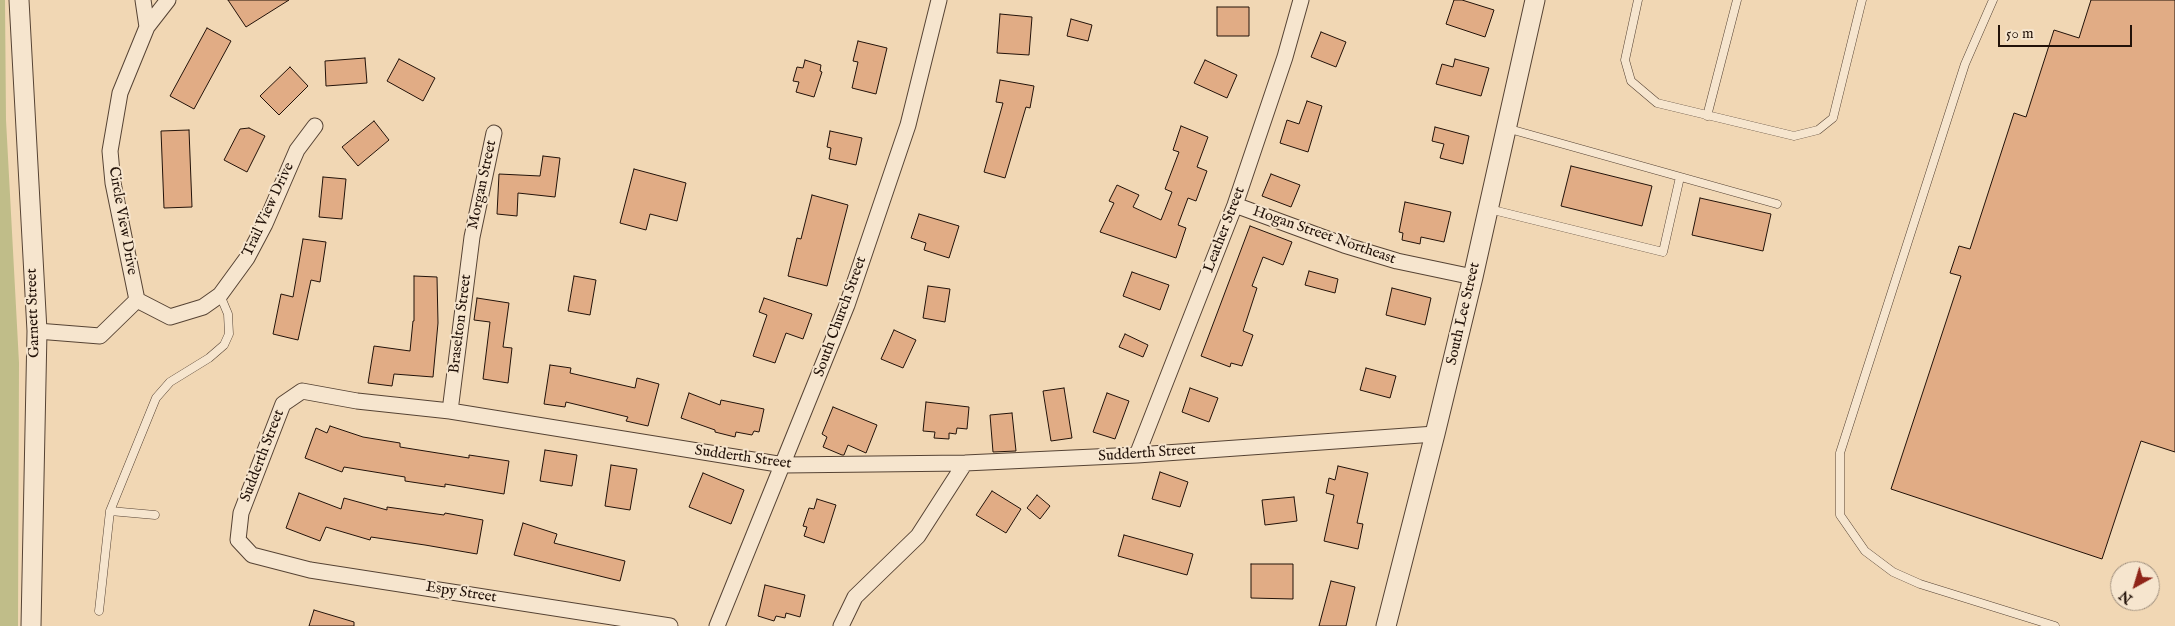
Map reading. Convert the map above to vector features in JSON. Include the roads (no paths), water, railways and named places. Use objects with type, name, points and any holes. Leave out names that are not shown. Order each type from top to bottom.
[{"type":"street","name":"Garnett Street","points":[[19,0],[36,330],[30,626]]},
{"type":"street","name":"Circle View Drive","points":[[144,0],[147,27]]},
{"type":"street","name":"Circle View Drive","points":[[136,300],[120,220],[110,151],[120,93],[147,27],[168,0]]},
{"type":"street","name":"South Church Street","points":[[718,626],[847,304],[905,134],[939,0]]},
{"type":"street","name":"Leather Street","points":[[1136,455],[1235,205],[1301,0]]},
{"type":"street","name":"South Lee Street","points":[[1386,626],[1473,277],[1535,0]]},
{"type":"street","name":"Trail View Drive","points":[[136,300],[170,317],[203,307],[220,295],[247,258],[265,224],[296,150],[315,126]]},
{"type":"street","name":"Morgan Street","points":[[472,237],[494,133]]},
{"type":"street","name":"Hogan Street Northeast","points":[[1235,205],[1344,245],[1397,261],[1473,277]]},
{"type":"street","name":"Braselton Street","points":[[450,412],[472,237]]},
{"type":"street","points":[[36,330],[100,336],[136,300]]},
{"type":"street","name":"Sudderth Street","points":[[252,555],[238,540],[240,513],[283,404],[302,391],[357,401],[450,412],[784,465],[965,463],[1136,455],[1435,434]]},
{"type":"street","points":[[841,626],[855,597],[918,536],[965,463]]},
{"type":"street","name":"Espy Street","points":[[252,555],[310,570],[670,626]]},
{"type":"lane","points":[[1638,0],[1625,60],[1631,81],[1657,103],[1794,136],[1818,130],[1833,118],[1862,0]]},
{"type":"lane","points":[[1707,116],[1737,0]]},
{"type":"lane","points":[[1993,0],[1965,64],[1840,453],[1840,515],[1865,551],[1892,572],[1920,584],[2055,626]]},
{"type":"lane","points":[[1506,128],[1777,204]]},
{"type":"lane","points":[[1488,208],[1663,252],[1680,177]]},
{"type":"lane","points":[[99,611],[110,511],[156,398],[170,382],[210,358],[224,345],[229,334],[228,314],[220,295]]},
{"type":"lane","points":[[110,511],[155,515]]}]
